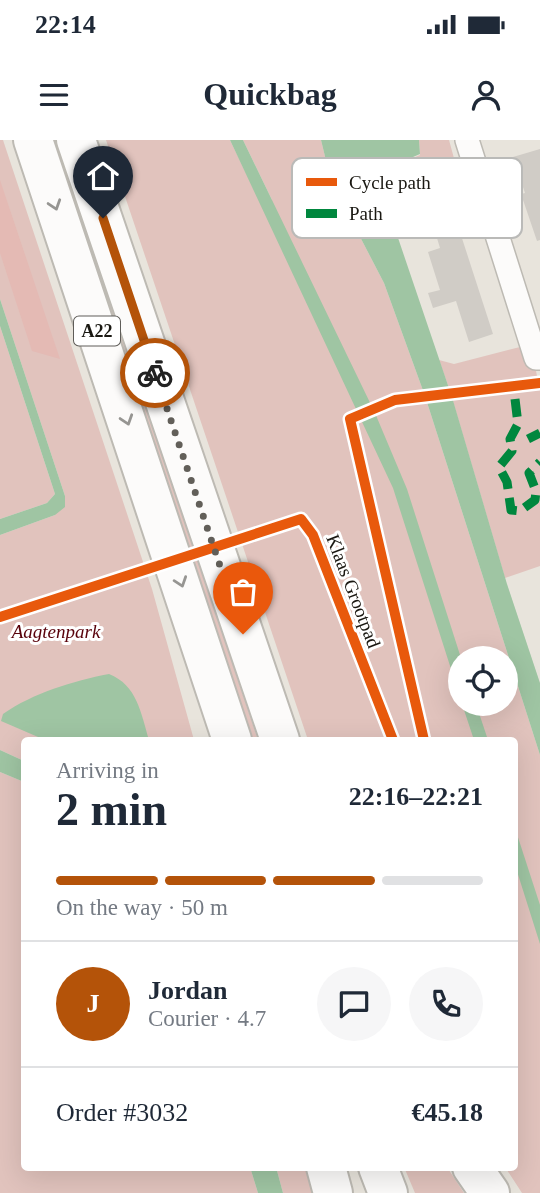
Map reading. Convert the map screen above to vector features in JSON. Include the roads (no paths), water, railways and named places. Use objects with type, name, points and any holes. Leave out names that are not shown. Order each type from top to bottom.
[{"type":"highway","name":"A22","points":[[33,140],[231,737]]},
{"type":"highway","name":"A22","points":[[76,140],[279,737]]},
{"type":"highway","name":"A22","points":[[201,640],[217,737]]},
{"type":"highway","points":[[327,1171],[333,1193]]},
{"type":"highway","points":[[380,1171],[388,1193]]},
{"type":"highway","points":[[475,1171],[490,1193]]},
{"type":"street","points":[[467,140],[473,158]]},
{"type":"street","points":[[499,238],[538,358]]},
{"type":"park label","name":"Aagtenpark","points":[[56,631]]}]
